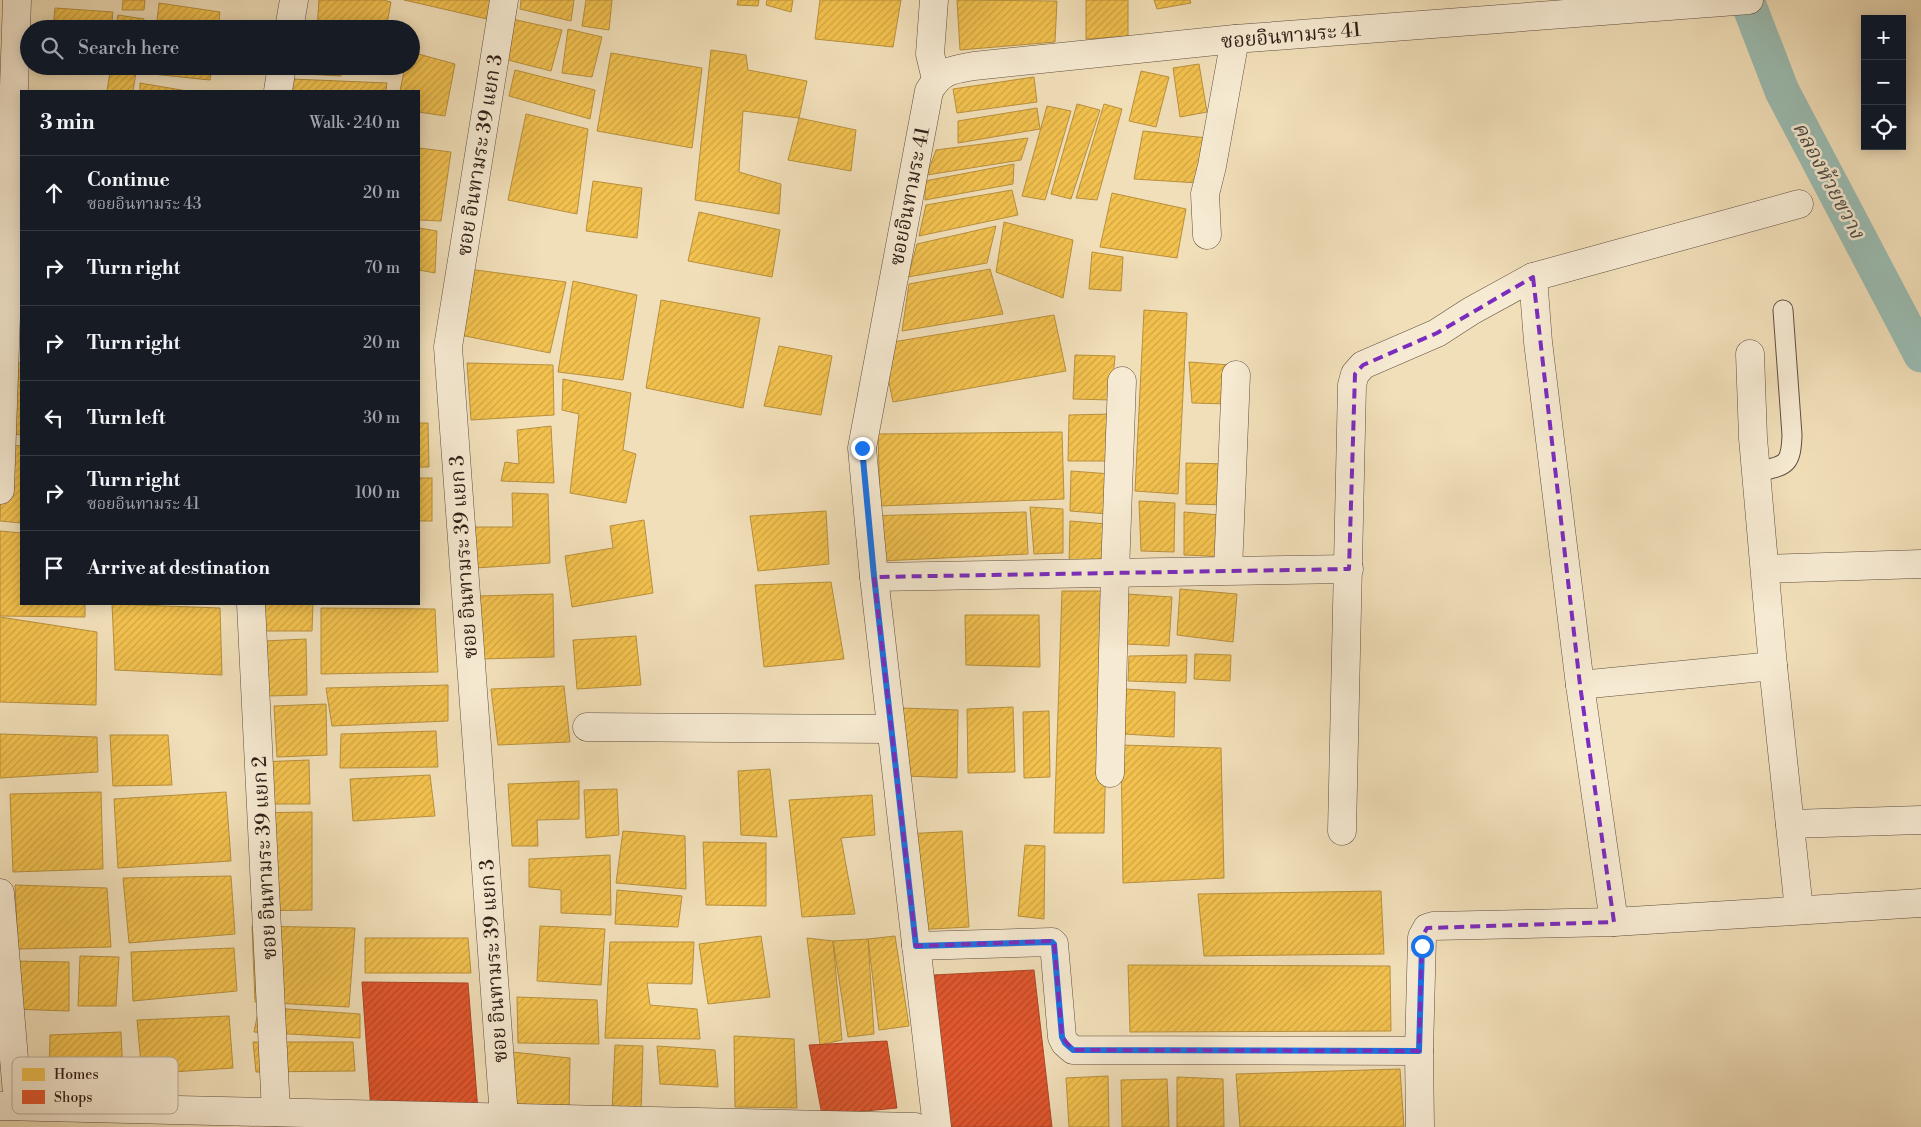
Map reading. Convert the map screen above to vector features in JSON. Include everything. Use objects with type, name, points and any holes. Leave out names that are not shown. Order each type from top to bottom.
[{"type":"street","points":[[0,490],[17,0]]},
{"type":"street","points":[[291,20],[294,0]]},
{"type":"street","name":"ซอย อินทามระ 39 แยก 3","points":[[504,0],[448,347],[504,1117]]},
{"type":"street","points":[[934,0],[930,54],[936,79]]},
{"type":"street","name":"ซอยอินทามระ 41","points":[[937,1127],[874,576],[862,448],[929,91],[936,79],[946,72],[974,66],[1235,39],[1749,0]]},
{"type":"street","points":[[1207,235],[1205,194],[1212,166],[1235,39]]},
{"type":"street","points":[[278,90],[281,75]]},
{"type":"street","points":[[1342,831],[1352,385],[1355,374],[1363,366],[1437,333],[1471,311],[1534,277],[1800,204]]},
{"type":"street","points":[[1534,277],[1538,342],[1580,685],[1614,922]]},
{"type":"street","points":[[1750,354],[1756,472],[1773,666],[1799,910]]},
{"type":"street","points":[[1228,570],[1236,375]]},
{"type":"street","points":[[1110,773],[1114,572],[1122,380]]},
{"type":"street","points":[[1766,569],[1921,564]]},
{"type":"street","points":[[874,576],[1349,569]]},
{"type":"street","name":"ซอย อินทามระ 39 แยก 2","points":[[251,605],[290,1117]]},
{"type":"street","points":[[1580,685],[1773,666]]},
{"type":"street","points":[[587,727],[892,728]]},
{"type":"street","points":[[1790,824],[1921,820]]},
{"type":"street","points":[[0,894],[9,1106]]},
{"type":"street","points":[[1420,1127],[1419,1051],[1422,937],[1424,932],[1433,926],[1614,922],[1921,903]]},
{"type":"street","points":[[916,946],[1052,942],[1054,944],[1062,1037],[1065,1043],[1073,1050],[1419,1051]]},
{"type":"street","points":[[178,1113],[341,1120],[504,1117],[640,1124],[915,1127]]},
{"type":"lane","points":[[1756,472],[1783,465],[1791,454],[1792,435],[1784,310]]},
{"type":"highlighted area","points":[[1533,277],[1580,685],[1614,922],[1427,928],[1422,937],[1419,1051],[1073,1050],[1062,1037],[1054,941],[916,946],[874,577],[1349,569],[1355,374],[1363,365],[1437,333]]},
{"type":"building: Homes","points":[[123,0],[145,0],[144,10],[122,10]]},
{"type":"building: Homes","points":[[319,0],[383,0],[391,2],[388,20],[318,20]]},
{"type":"building: Homes","points":[[404,0],[491,0],[487,19]]},
{"type":"building: Homes","points":[[521,0],[574,0],[571,21],[520,9]]},
{"type":"building: Homes","points":[[586,0],[612,0],[609,30],[582,26]]},
{"type":"building: Homes","points":[[738,0],[759,0],[758,6],[737,5]]},
{"type":"building: Homes","points":[[767,0],[793,0],[791,12],[766,5]]},
{"type":"building: Homes","points":[[820,0],[901,0],[893,47],[815,39]]},
{"type":"building: Homes","points":[[957,0],[1057,1],[1055,42],[960,50]]},
{"type":"building: Homes","points":[[1086,0],[1128,0],[1128,36],[1086,39]]},
{"type":"building: Homes","points":[[1154,0],[1190,0],[1191,3],[1157,9]]},
{"type":"building: Homes","points":[[159,3],[220,12],[219,20],[157,20]]},
{"type":"building: Homes","points":[[55,8],[113,12],[112,20],[54,20]]},
{"type":"building: Homes","points":[[118,15],[144,19],[144,20],[117,20]]},
{"type":"building: Homes","points":[[512,19],[562,30],[551,71],[504,59]]},
{"type":"building: Homes","points":[[568,29],[602,37],[592,77],[562,73]]},
{"type":"building: Homes","points":[[711,50],[746,55],[748,70],[807,81],[799,118],[743,111],[739,172],[781,184],[779,214],[695,200]]},
{"type":"building: Homes","points":[[611,53],[702,68],[692,148],[597,131]]},
{"type":"building: Homes","points":[[420,54],[455,64],[445,116],[420,112],[420,90],[400,90],[403,75],[420,75]]},
{"type":"building: Homes","points":[[1199,64],[1207,112],[1180,117],[1173,68]]},
{"type":"building: Homes","points":[[515,70],[595,90],[590,119],[509,96]]},
{"type":"building: Homes","points":[[1141,71],[1169,77],[1156,127],[1129,121]]},
{"type":"building: Homes","points":[[110,75],[136,75],[133,90],[107,90]]},
{"type":"building: Homes","points":[[162,75],[211,75],[210,80]]},
{"type":"building: Homes","points":[[1034,77],[1037,102],[957,113],[953,89]]},
{"type":"building: Homes","points":[[292,79],[387,83],[386,90],[291,90]]},
{"type":"building: Homes","points":[[140,83],[181,90],[140,90]]},
{"type":"building: Homes","points":[[1077,104],[1100,110],[1071,199],[1051,194]]},
{"type":"building: Homes","points":[[1104,104],[1122,109],[1097,200],[1076,198]]},
{"type":"building: Homes","points":[[1047,106],[1071,111],[1045,200],[1022,196]]},
{"type":"building: Homes","points":[[1037,108],[1040,129],[958,143],[958,121]]},
{"type":"building: Homes","points":[[526,114],[588,129],[577,214],[508,200]]},
{"type":"building: Homes","points":[[799,118],[856,130],[851,171],[788,160]]},
{"type":"building: Homes","points":[[1143,131],[1207,138],[1199,183],[1134,179]]},
{"type":"building: Homes","points":[[1028,138],[1021,160],[927,175],[936,150]]},
{"type":"building: Homes","points":[[420,148],[451,152],[441,221],[420,220]]},
{"type":"building: Homes","points":[[1014,164],[1013,184],[925,200],[925,181]]},
{"type":"building: Homes","points":[[593,181],[642,188],[637,238],[586,231]]},
{"type":"building: Homes","points":[[1012,190],[1018,215],[919,236],[926,205]]},
{"type":"building: Homes","points":[[1112,193],[1186,209],[1177,258],[1100,247]]},
{"type":"building: Homes","points":[[699,212],[780,230],[772,277],[688,261]]},
{"type":"building: Homes","points":[[1004,222],[1073,240],[1063,298],[996,272]]},
{"type":"building: Homes","points":[[996,226],[987,263],[908,277],[917,244]]},
{"type":"building: Homes","points":[[420,228],[437,231],[435,273],[420,270]]},
{"type":"building: Homes","points":[[1092,252],[1123,257],[1121,291],[1089,289]]},
{"type":"building: Homes","points":[[461,268],[566,282],[550,353],[450,333]]},
{"type":"building: Homes","points":[[990,269],[1003,314],[902,331],[909,284]]},
{"type":"building: Homes","points":[[573,281],[637,295],[623,380],[558,372]]},
{"type":"building: Homes","points":[[661,300],[760,318],[743,408],[646,388]]},
{"type":"building: Homes","points":[[1144,310],[1187,313],[1178,494],[1135,491]]},
{"type":"building: Homes","points":[[1054,315],[1066,371],[893,402],[881,344]]},
{"type":"building: Homes","points":[[779,346],[832,356],[821,415],[764,406]]},
{"type":"building: Homes","points":[[1075,355],[1115,356],[1111,400],[1073,399]]},
{"type":"building: Homes","points":[[1189,362],[1230,365],[1228,404],[1192,403]]},
{"type":"building: Homes","points":[[16,363],[20,363],[20,435],[13,434]]},
{"type":"building: Homes","points":[[467,363],[553,365],[554,415],[471,420]]},
{"type":"building: Homes","points":[[563,379],[631,393],[623,450],[636,454],[626,503],[570,493],[579,414],[562,410]]},
{"type":"building: Homes","points":[[1112,414],[1110,461],[1068,461],[1069,415]]},
{"type":"building: Homes","points":[[420,423],[428,423],[429,467],[420,467]]},
{"type":"building: Homes","points":[[551,426],[554,483],[501,481],[505,462],[519,464],[517,430]]},
{"type":"building: Homes","points":[[1062,432],[1064,499],[880,506],[878,434]]},
{"type":"building: Homes","points":[[2,444],[20,446],[20,523],[0,521]]},
{"type":"building: Homes","points":[[1186,463],[1228,464],[1231,505],[1186,504]]},
{"type":"building: Homes","points":[[1071,471],[1111,474],[1108,514],[1070,511]]},
{"type":"building: Homes","points":[[420,478],[432,478],[432,521],[420,521]]},
{"type":"building: Homes","points":[[512,493],[548,494],[550,563],[476,568],[472,527],[513,527]]},
{"type":"building: Homes","points":[[1139,501],[1175,503],[1174,552],[1141,551]]},
{"type":"building: Homes","points":[[1030,507],[1063,509],[1063,553],[1034,554]]},
{"type":"building: Homes","points":[[826,511],[829,564],[758,571],[750,516]]},
{"type":"building: Homes","points":[[1026,512],[1028,554],[860,562],[860,516]]},
{"type":"building: Homes","points":[[1184,512],[1231,516],[1229,557],[1184,555]]},
{"type":"building: Homes","points":[[644,520],[653,593],[572,607],[565,556],[613,548],[610,526]]},
{"type":"building: Homes","points":[[1070,521],[1107,524],[1106,563],[1069,564]]},
{"type":"building: Homes","points":[[0,531],[20,533],[20,605],[85,605],[85,617],[0,616]]},
{"type":"building: Homes","points":[[831,582],[844,659],[764,667],[755,585]]},
{"type":"building: Homes","points":[[1180,589],[1237,594],[1233,642],[1177,635]]},
{"type":"building: Homes","points":[[1062,591],[1110,591],[1104,833],[1054,833]]},
{"type":"building: Homes","points":[[553,594],[554,657],[480,659],[478,596]]},
{"type":"building: Homes","points":[[1127,594],[1172,597],[1169,646],[1125,644]]},
{"type":"building: Homes","points":[[112,605],[220,608],[222,675],[115,670]]},
{"type":"building: Homes","points":[[265,605],[313,605],[312,631],[264,631]]},
{"type":"building: Homes","points":[[321,608],[435,609],[438,672],[321,674]]},
{"type":"building: Homes","points":[[965,615],[1039,615],[1040,667],[966,665]]},
{"type":"building: Homes","points":[[0,617],[97,632],[96,705],[0,702]]},
{"type":"building: Homes","points":[[636,636],[641,685],[577,689],[573,640]]},
{"type":"building: Homes","points":[[306,639],[307,695],[269,696],[265,641]]},
{"type":"building: Homes","points":[[1195,654],[1231,655],[1230,681],[1194,679]]},
{"type":"building: Homes","points":[[1187,655],[1186,683],[1128,681],[1129,656]]},
{"type":"building: Homes","points":[[448,685],[448,721],[332,726],[326,688]]},
{"type":"building: Homes","points":[[564,686],[570,742],[498,745],[491,689]]},
{"type":"building: Homes","points":[[1126,689],[1175,692],[1174,737],[1124,734]]},
{"type":"building: Homes","points":[[326,704],[327,755],[277,757],[274,706]]},
{"type":"building: Homes","points":[[1013,707],[1015,772],[968,773],[967,709]]},
{"type":"building: Homes","points":[[902,708],[958,710],[957,778],[906,776]]},
{"type":"building: Homes","points":[[1049,711],[1050,777],[1024,778],[1023,712]]},
{"type":"building: Homes","points":[[436,731],[438,767],[340,768],[341,734]]},
{"type":"building: Homes","points":[[0,734],[97,737],[98,772],[0,778]]},
{"type":"building: Homes","points":[[110,735],[168,735],[172,785],[113,786]]},
{"type":"building: Homes","points":[[1121,745],[1221,748],[1224,878],[1123,883]]},
{"type":"building: Homes","points":[[309,760],[310,804],[261,804],[259,762]]},
{"type":"building: Homes","points":[[770,769],[777,837],[741,835],[738,771]]},
{"type":"building: Homes","points":[[430,775],[435,816],[353,821],[350,779]]},
{"type":"building: Homes","points":[[579,781],[579,819],[537,820],[538,846],[512,846],[508,784]]},
{"type":"building: Homes","points":[[617,789],[619,835],[586,838],[584,790]]},
{"type":"building: Homes","points":[[101,792],[103,869],[13,872],[10,794]]},
{"type":"building: Homes","points":[[226,792],[231,861],[118,868],[114,799]]},
{"type":"building: Homes","points":[[872,795],[875,835],[841,838],[855,914],[802,917],[789,800]]},
{"type":"building: Homes","points":[[312,812],[312,910],[252,911],[249,813]]},
{"type":"building: Homes","points":[[623,831],[685,836],[686,889],[616,883]]},
{"type":"building: Homes","points":[[962,831],[969,927],[914,930],[903,834]]},
{"type":"building: Homes","points":[[703,842],[766,843],[766,906],[706,905]]},
{"type":"building: Homes","points":[[1025,845],[1045,846],[1044,919],[1018,916]]},
{"type":"building: Homes","points":[[610,855],[611,915],[561,913],[561,890],[529,887],[529,859]]},
{"type":"building: Homes","points":[[231,876],[235,934],[129,943],[123,878]]},
{"type":"building: Homes","points":[[15,885],[107,888],[111,947],[18,949]]},
{"type":"building: Homes","points":[[617,890],[682,896],[678,927],[615,924]]},
{"type":"building: Homes","points":[[1381,891],[1384,954],[1204,956],[1198,894]]},
{"type":"building: Homes","points":[[252,926],[355,928],[349,1007],[255,1002]]},
{"type":"building: Homes","points":[[540,926],[605,929],[601,985],[537,981]]},
{"type":"building: Homes","points":[[761,936],[770,997],[708,1004],[699,944]]},
{"type":"building: Homes","points":[[895,936],[909,1026],[879,1030],[868,939]]},
{"type":"building: Homes","points":[[365,938],[468,938],[471,973],[365,973]]},
{"type":"building: Homes","points":[[807,938],[833,941],[842,1040],[820,1045]]},
{"type":"building: Homes","points":[[868,939],[874,1034],[848,1037],[833,941]]},
{"type":"building: Homes","points":[[610,942],[694,942],[692,984],[647,983],[650,1005],[697,1009],[700,1039],[605,1038]]},
{"type":"building: Homes","points":[[234,948],[237,991],[133,1001],[131,952]]},
{"type":"building: Homes","points":[[80,956],[119,957],[116,1006],[78,1006]]},
{"type":"building: Homes","points":[[12,961],[69,962],[69,1011],[10,1009]]},
{"type":"building: Homes","points":[[1128,965],[1390,966],[1391,1031],[1130,1032]]},
{"type":"building: Homes","points":[[517,997],[597,1000],[599,1044],[518,1043]]},
{"type":"building: Homes","points":[[259,1007],[360,1014],[360,1038],[254,1032]]},
{"type":"building: Homes","points":[[229,1016],[233,1068],[178,1072],[178,1057],[140,1057],[137,1020]]},
{"type":"building: Homes","points":[[121,1032],[122,1057],[50,1057],[50,1035]]},
{"type":"building: Homes","points":[[734,1036],[794,1039],[797,1108],[735,1107]]},
{"type":"building: Homes","points":[[253,1042],[353,1042],[355,1071],[256,1072]]},
{"type":"building: Homes","points":[[615,1045],[643,1046],[641,1111],[612,1111]]},
{"type":"building: Homes","points":[[657,1046],[715,1050],[718,1087],[660,1084]]},
{"type":"building: Homes","points":[[512,1052],[570,1058],[569,1119],[513,1118]]},
{"type":"building: Homes","points":[[1400,1069],[1404,1127],[1240,1127],[1236,1074]]},
{"type":"building: Homes","points":[[1108,1076],[1109,1127],[1069,1127],[1066,1078]]},
{"type":"building: Homes","points":[[1177,1077],[1223,1079],[1224,1127],[1177,1127]]},
{"type":"building: Homes","points":[[1167,1079],[1169,1127],[1122,1127],[1121,1080]]},
{"type":"building: Shops","points":[[1034,970],[1052,1127],[945,1127],[933,975]]},
{"type":"building: Shops","points":[[362,982],[468,983],[478,1111],[371,1111]]},
{"type":"building: Shops","points":[[887,1041],[897,1108],[822,1115],[809,1045]]},
{"type":"waterway","name":"คลองห้วยขวาง","points":[[1747,0],[1782,91],[1921,355]]},
{"type":"route","points":[[862,448],[874,576],[916,946],[1052,942],[1054,944],[1062,1037],[1065,1043],[1073,1050],[1419,1051],[1422,946]]}]
